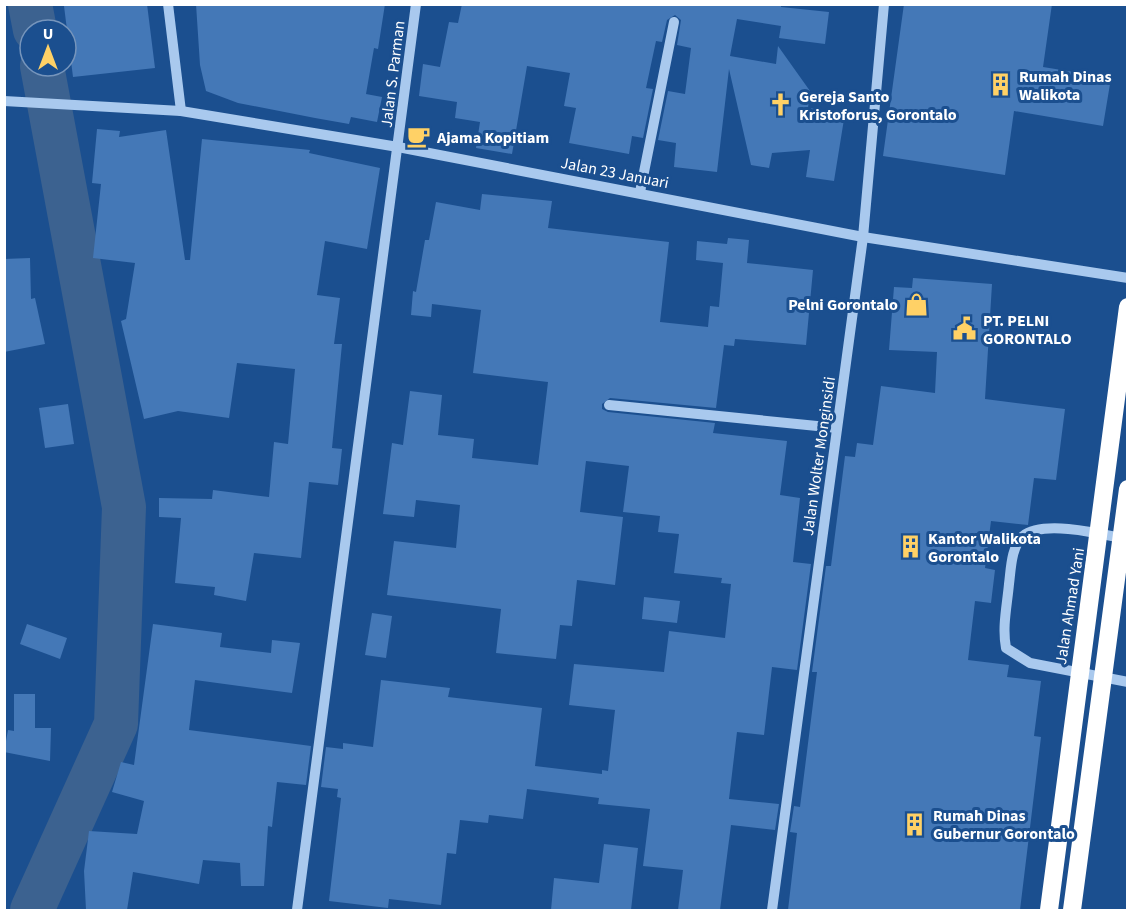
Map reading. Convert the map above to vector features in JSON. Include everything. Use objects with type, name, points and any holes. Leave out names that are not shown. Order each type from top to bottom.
[{"type":"highway","name":"Jalan Ahmad Yani","points":[[1049,910],[1128,307]]},
{"type":"highway","points":[[1072,910],[1128,489]]},
{"type":"street","points":[[168,4],[180,111]]},
{"type":"street","name":"Jalan S. Parman","points":[[297,910],[416,4]]},
{"type":"street","name":"Jalan Wolter Monginsidi","points":[[772,910],[863,237],[884,4]]},
{"type":"street","points":[[640,192],[674,22]]},
{"type":"street","name":"Jalan 23 Januari","points":[[4,101],[180,111],[398,147],[640,192],[863,237],[1128,278]]},
{"type":"street","points":[[609,405],[837,428]]},
{"type":"street","points":[[1121,538],[1100,533],[1041,527],[1023,536],[1016,546],[1012,563],[1003,633],[1006,648],[1030,663],[1128,682]]},
{"type":"building","points":[[147,4],[155,68],[78,76],[78,18],[66,18],[64,6]]},
{"type":"building","points":[[196,4],[385,4],[378,49],[374,48],[366,94],[382,97],[377,122],[351,117],[349,124],[315,118],[238,103],[206,91],[200,65]]},
{"type":"building","points":[[462,4],[781,4],[781,7],[829,12],[825,44],[779,38],[781,26],[737,19],[730,56],[776,64],[778,46],[810,91],[808,108],[845,113],[834,181],[806,177],[810,150],[772,153],[769,168],[751,165],[729,69],[717,172],[674,167],[676,143],[658,140],[668,91],[685,94],[691,48],[677,45],[681,20],[675,15],[667,20],[662,42],[656,41],[646,88],[653,89],[643,138],[632,136],[629,154],[569,143],[576,108],[564,106],[570,73],[527,66],[512,154],[476,148],[480,122],[455,118],[457,102],[419,96],[423,64],[440,67],[449,22],[458,23]]},
{"type":"building","name":"Rumah Dinas Walikota","points":[[904,4],[1052,4],[1043,67],[1111,78],[1103,126],[1014,111],[1005,175],[883,156]]},
{"type":"building","points":[[97,129],[120,131],[119,137],[166,130],[185,260],[190,260],[202,139],[310,150],[309,153],[380,168],[367,249],[325,241],[317,295],[340,298],[334,344],[342,344],[332,448],[342,449],[338,485],[309,482],[301,558],[254,553],[246,601],[214,595],[215,587],[175,583],[181,518],[159,517],[159,498],[212,499],[213,490],[269,497],[274,442],[288,444],[295,369],[237,363],[229,418],[178,411],[144,419],[121,321],[126,319],[135,263],[93,258],[101,184],[92,183]]},
{"type":"building","points":[[482,194],[552,201],[548,228],[669,242],[660,322],[708,327],[710,306],[719,307],[723,263],[696,260],[697,241],[727,244],[728,238],[749,240],[747,263],[813,270],[806,345],[735,339],[734,346],[724,345],[716,408],[610,398],[602,404],[602,409],[608,412],[715,423],[713,433],[787,441],[780,495],[800,498],[793,562],[811,564],[797,670],[772,667],[764,735],[737,732],[729,799],[779,804],[775,830],[731,825],[720,910],[678,910],[683,870],[643,866],[650,809],[598,804],[599,798],[527,789],[523,819],[489,815],[488,823],[460,820],[456,854],[447,853],[441,905],[389,899],[388,908],[329,901],[341,798],[337,797],[338,789],[321,787],[326,747],[343,749],[343,743],[373,747],[381,680],[450,688],[448,697],[542,708],[535,766],[602,774],[602,770],[608,771],[615,710],[569,705],[574,664],[664,672],[669,631],[725,638],[731,584],[721,583],[722,578],[674,573],[679,534],[658,532],[660,516],[623,512],[629,466],[586,461],[580,512],[623,517],[615,585],[577,580],[572,626],[560,625],[556,659],[496,653],[501,609],[387,595],[394,541],[456,548],[460,505],[416,500],[414,517],[383,514],[392,443],[403,445],[410,391],[442,395],[438,435],[474,439],[472,458],[538,465],[548,382],[473,373],[481,310],[432,304],[431,317],[411,315],[413,291],[416,292],[425,240],[429,240],[436,202],[480,210]]},
{"type":"building","points":[[30,258],[31,299],[35,298],[45,344],[4,352],[4,259]]},
{"type":"building","points":[[913,278],[992,284],[985,399],[1065,409],[1056,480],[1034,478],[1028,525],[991,521],[985,568],[995,570],[991,603],[975,601],[968,660],[1009,665],[1007,677],[1041,681],[1034,736],[1041,737],[1020,910],[788,910],[797,833],[790,832],[794,806],[800,807],[817,672],[812,672],[826,566],[831,566],[845,456],[855,457],[857,443],[873,445],[881,386],[935,393],[937,352],[889,350],[894,287],[912,288]]},
{"type":"building","points":[[68,404],[74,444],[45,448],[39,408]]},
{"type":"building","points":[[644,597],[680,601],[677,623],[642,619]]},
{"type":"building","points":[[372,613],[392,616],[386,658],[365,655]]},
{"type":"building","points":[[27,624],[67,638],[60,659],[20,644]]},
{"type":"building","points":[[153,624],[222,633],[220,647],[271,653],[272,640],[300,643],[292,693],[195,680],[189,730],[311,746],[306,785],[277,782],[272,827],[268,826],[264,886],[241,886],[240,863],[203,860],[199,884],[133,872],[127,910],[86,910],[84,871],[89,831],[137,834],[144,801],[112,792],[121,762],[134,765]]},
{"type":"building","points":[[14,694],[35,694],[35,728],[51,728],[50,761],[4,752],[8,730],[14,731]]},
{"type":"building","points":[[604,844],[638,848],[631,910],[551,910],[554,878],[599,883]]},
{"type":"waterway","points":[[30,4],[33,18]]},
{"type":"waterway","points":[[32,910],[116,724],[124,507],[44,78]]},
{"type":"place","name":"Rumah Dinas Walikota","points":[[1001,85]]},
{"type":"place","name":"Gereja Santo Kristoforus, Gorontalo","points":[[781,105]]},
{"type":"place","name":"Ajama Kopitiam","points":[[419,137]]},
{"type":"place","name":"Pelni Gorontalo","points":[[916,304]]},
{"type":"place","name":"PT. PELNI GORONTALO","points":[[965,329]]},
{"type":"place","name":"Kantor Walikota Gorontalo","points":[[910,547]]},
{"type":"place","name":"Rumah Dinas Gubernur Gorontalo","points":[[915,824]]}]
